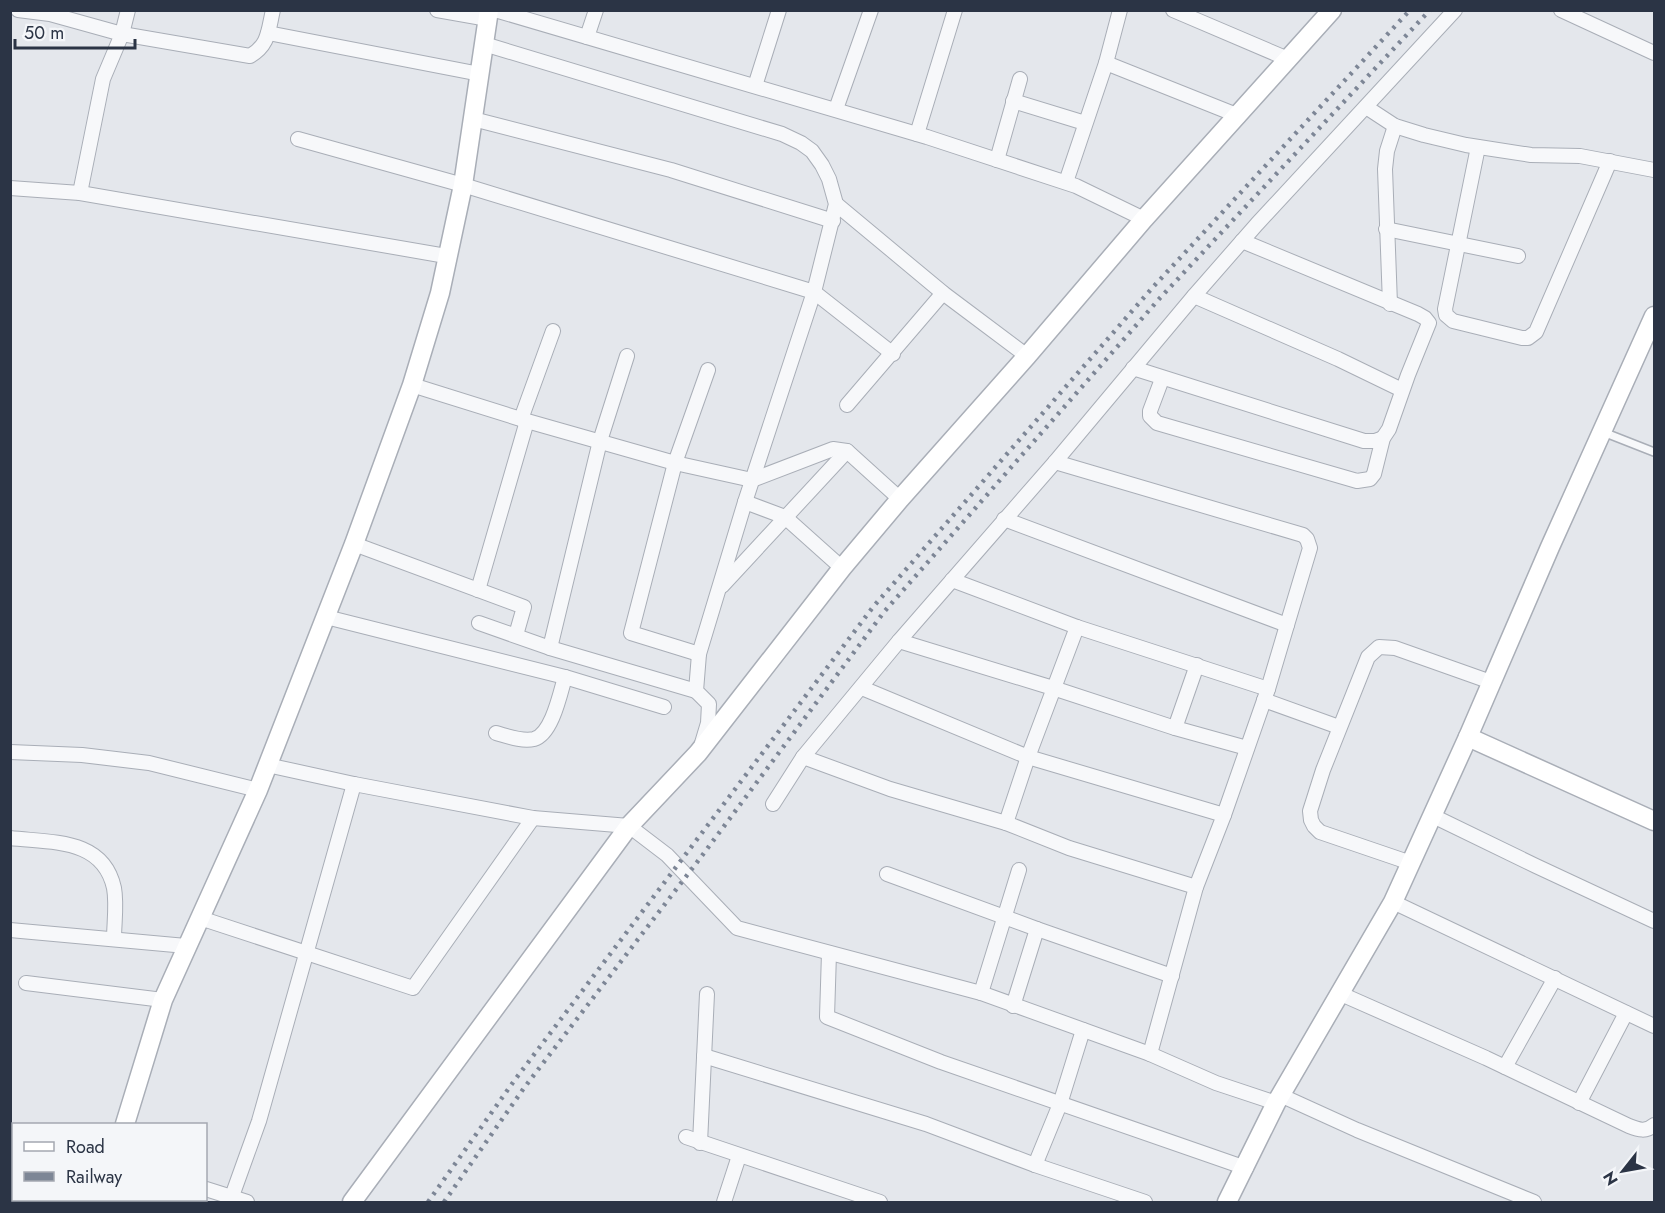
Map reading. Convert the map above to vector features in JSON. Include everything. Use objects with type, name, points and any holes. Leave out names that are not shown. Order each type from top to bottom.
[{"type":"street","points":[[18,10],[50,14],[122,34],[250,56],[260,50],[266,42],[273,10]]},
{"type":"street","points":[[80,193],[102,79],[122,34],[128,10]]},
{"type":"street","points":[[437,10],[491,14],[587,37],[836,109],[1066,182],[1109,200],[1144,219]]},
{"type":"street","points":[[587,37],[596,10]]},
{"type":"street","points":[[755,86],[779,10]]},
{"type":"street","points":[[836,109],[871,10]]},
{"type":"street","points":[[917,134],[955,10]]},
{"type":"street","points":[[1066,182],[1106,63],[1120,10]]},
{"type":"street","points":[[1173,10],[1288,58]]},
{"type":"street","points":[[352,1203],[629,826],[698,753],[842,568],[900,499],[1144,219],[1332,10]]},
{"type":"street","points":[[773,804],[803,757],[899,641],[1194,296],[1455,10]]},
{"type":"street","points":[[1561,10],[1654,53]]},
{"type":"street","points":[[126,1123],[163,1000],[258,790],[326,617],[412,385],[440,292],[463,185],[484,44],[491,14]]},
{"type":"street","points":[[268,33],[480,74]]},
{"type":"street","points":[[484,44],[782,134],[812,151],[829,179],[836,204],[833,221],[813,292],[699,654],[696,691]]},
{"type":"street","points":[[1106,63],[1239,116]]},
{"type":"street","points":[[997,160],[1020,79]]},
{"type":"street","points":[[1013,101],[1085,123]]},
{"type":"street","points":[[1366,107],[1395,126],[1478,147],[1531,155],[1580,156],[1654,170]]},
{"type":"street","points":[[473,118],[671,170],[833,221]]},
{"type":"street","points":[[1390,303],[1385,160],[1395,126]]},
{"type":"street","points":[[298,139],[463,185],[813,292],[892,354]]},
{"type":"street","points":[[1478,147],[1445,309],[1446,315],[1453,321],[1528,338],[1533,336],[1610,161]]},
{"type":"street","points":[[10,188],[80,193],[446,256]]},
{"type":"street","points":[[836,204],[943,292],[1027,356]]},
{"type":"street","points":[[1386,230],[1518,256]]},
{"type":"street","points":[[1162,379],[1150,411],[1153,420],[1157,423],[1357,481],[1370,479],[1374,474],[1383,438],[1389,429],[1429,323],[1418,314],[1242,241]]},
{"type":"street","points":[[848,405],[943,292]]},
{"type":"street","points":[[1194,296],[1338,359],[1402,390]]},
{"type":"street","points":[[1227,1203],[1278,1099],[1393,902],[1654,316]]},
{"type":"street","points":[[478,590],[524,420],[553,331]]},
{"type":"street","points":[[550,648],[600,441],[627,356]]},
{"type":"street","points":[[1133,368],[1364,441],[1383,438]]},
{"type":"street","points":[[699,654],[631,633],[675,463],[708,370]]},
{"type":"street","points":[[412,385],[675,463],[752,480],[833,449],[847,451],[900,499]]},
{"type":"street","points":[[719,590],[847,451]]},
{"type":"street","points":[[1054,462],[1303,535],[1310,549],[1266,694],[1196,887],[1150,1054]]},
{"type":"street","points":[[745,502],[785,517],[842,568]]},
{"type":"street","points":[[1004,519],[1287,625]]},
{"type":"street","points":[[354,543],[524,607],[516,634]]},
{"type":"street","points":[[952,580],[1077,627],[1197,666],[1339,727]]},
{"type":"street","points":[[326,617],[565,677],[664,707]]},
{"type":"street","points":[[479,623],[516,634],[550,648],[696,691],[709,704],[708,723],[698,753]]},
{"type":"street","points":[[1006,824],[1028,757],[1077,627]]},
{"type":"street","points":[[899,641],[1175,728],[1247,747]]},
{"type":"street","points":[[1411,863],[1320,832],[1314,826],[1310,811],[1339,727],[1368,657],[1378,647],[1395,648],[1491,682]]},
{"type":"street","points":[[1175,728],[1197,666]]},
{"type":"street","points":[[496,733],[522,739],[533,739],[541,735],[550,724],[565,677]]},
{"type":"street","points":[[862,688],[1028,757],[1224,815]]},
{"type":"street","points":[[1468,737],[1654,821]]},
{"type":"street","points":[[10,752],[82,755],[149,763],[258,790]]},
{"type":"street","points":[[803,757],[890,789],[1006,824],[1070,848],[1196,887]]},
{"type":"street","points":[[267,765],[533,818],[629,826],[673,860],[736,928],[981,993],[1150,1054],[1216,1083],[1278,1099],[1534,1203]]},
{"type":"street","points":[[231,1198],[259,1121],[354,784]]},
{"type":"street","points":[[1433,816],[1536,867],[1654,921]]},
{"type":"street","points":[[200,918],[413,988],[533,818]]},
{"type":"street","points":[[10,838],[76,846],[96,855],[107,870],[114,890],[114,939]]},
{"type":"street","points":[[981,993],[1019,870]]},
{"type":"street","points":[[887,874],[1172,976]]},
{"type":"street","points":[[1393,902],[1654,1026]]},
{"type":"street","points":[[1013,1006],[1037,929]]},
{"type":"street","points":[[10,930],[186,946]]},
{"type":"street","points":[[829,953],[827,1017],[941,1062],[1246,1168]]},
{"type":"street","points":[[1505,1066],[1556,978]]},
{"type":"street","points":[[26,983],[163,1000]]},
{"type":"street","points":[[700,1143],[706,994]]},
{"type":"street","points":[[1341,994],[1505,1066],[1639,1130],[1648,1130],[1654,1125]]},
{"type":"street","points":[[1579,1103],[1626,1012]]},
{"type":"street","points":[[1035,1165],[1060,1104],[1083,1030]]},
{"type":"street","points":[[704,1056],[926,1124],[1145,1203]]},
{"type":"street","points":[[686,1137],[880,1203]]},
{"type":"street","points":[[724,1203],[739,1156]]},
{"type":"street","points":[[207,1189],[248,1203]]},
{"type":"lane","points":[[1603,432],[1654,452]]},
{"type":"railway","points":[[428,1202],[514,1081],[873,607],[1154,286],[1410,10]]},
{"type":"railway","points":[[444,1202],[524,1088],[701,857],[884,612],[1160,298],[1430,10]]}]
